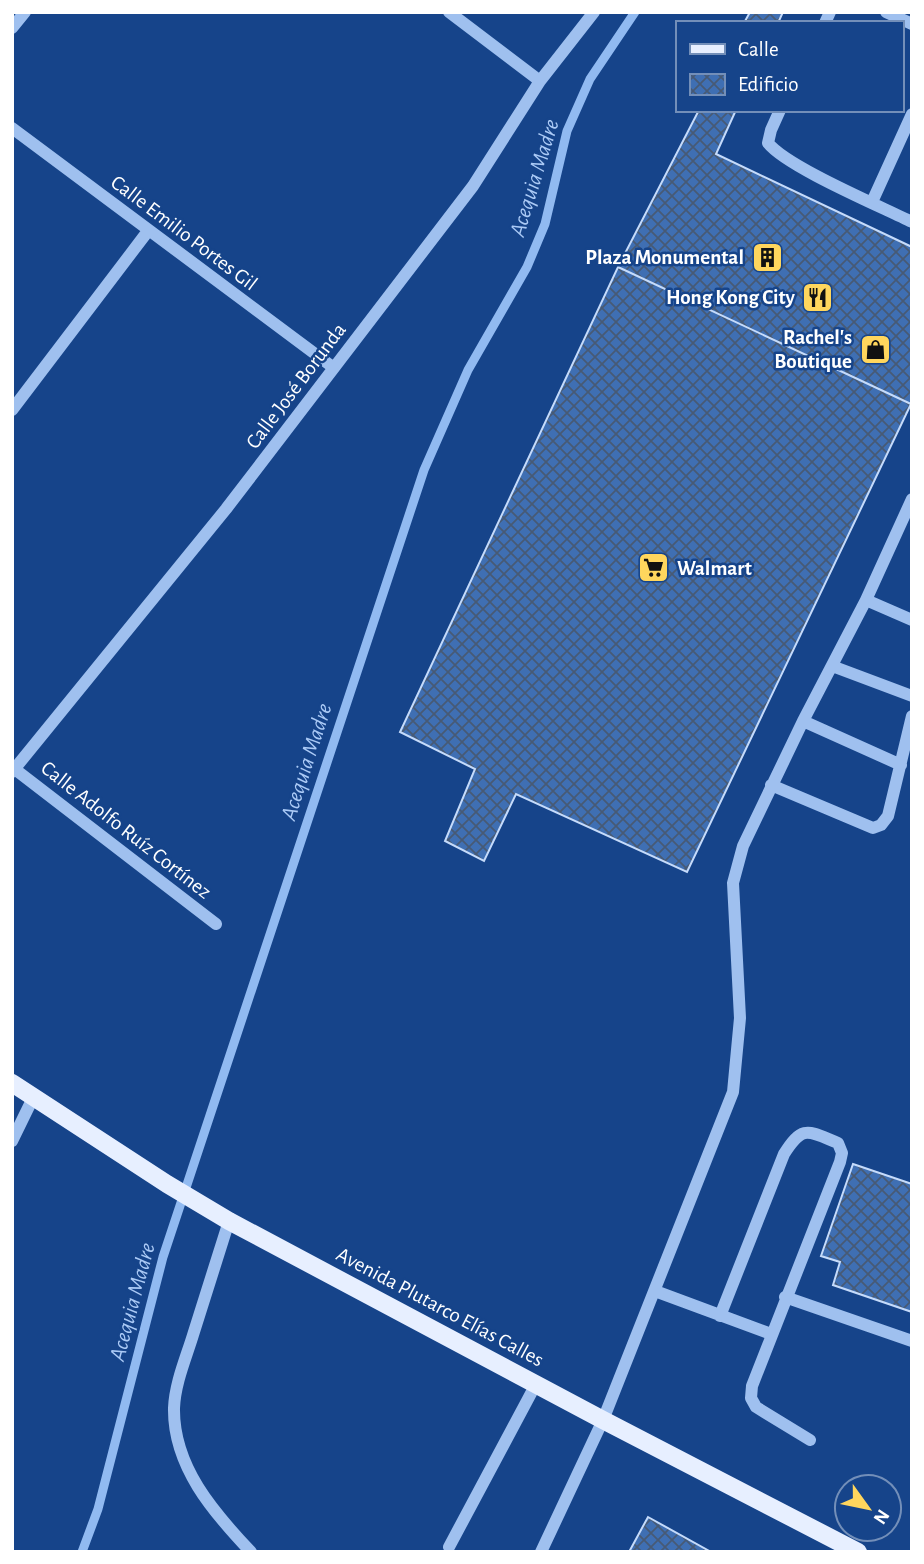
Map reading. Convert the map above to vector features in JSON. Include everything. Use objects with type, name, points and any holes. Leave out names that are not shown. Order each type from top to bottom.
[{"type":"main road","name":"Avenida Plutarco Elías Calles","points":[[12,1083],[229,1221],[858,1552]]},
{"type":"street","points":[[12,29],[25,12]]},
{"type":"street","points":[[449,12],[540,81]]},
{"type":"street","name":"Calle José Borunda","points":[[13,769],[226,509],[473,186],[540,81],[594,12]]},
{"type":"street","points":[[886,12],[912,24]]},
{"type":"street","points":[[779,112],[768,143],[775,152],[912,222]]},
{"type":"street","points":[[872,202],[912,114]]},
{"type":"street","name":"Calle Emilio Portes Gil","points":[[12,128],[334,368]]},
{"type":"street","points":[[12,410],[148,231]]},
{"type":"street","points":[[541,1552],[603,1420],[733,1092],[740,1018],[733,883],[743,846],[803,721],[866,600],[912,499]]},
{"type":"street","points":[[866,600],[912,620]]},
{"type":"street","points":[[832,666],[912,696]]},
{"type":"street","points":[[771,785],[873,828],[881,825],[888,816],[912,716]]},
{"type":"street","points":[[803,721],[901,765]]},
{"type":"street","name":"Calle Adolfo Ruíz Cortínez","points":[[13,769],[216,923]]},
{"type":"street","points":[[12,1141],[33,1098]]},
{"type":"street","points":[[720,1316],[784,1154],[800,1133],[808,1131],[838,1143],[842,1153],[752,1385],[751,1398],[764,1414],[810,1440]]},
{"type":"street","points":[[229,1221],[181,1373],[174,1407],[177,1438],[189,1471],[208,1504],[251,1552]]},
{"type":"street","points":[[655,1291],[771,1334]]},
{"type":"street","points":[[785,1297],[912,1340]]},
{"type":"street","points":[[449,1547],[536,1384]]},
{"type":"building","points":[[750,12],[783,12],[779,21],[745,21]]},
{"type":"building","name":"Plaza Monumental","points":[[698,112],[735,112],[716,154],[912,247],[911,404],[618,267]]},
{"type":"building","name":"Walmart","points":[[618,267],[911,404],[687,872],[516,794],[484,861],[445,841],[475,769],[400,732]]},
{"type":"building","points":[[853,1164],[912,1184],[912,1312],[833,1285],[840,1262],[821,1256]]},
{"type":"building","points":[[648,1517],[711,1552],[629,1552]]},
{"type":"waterway","name":"Acequia Madre","points":[[82,1552],[98,1509],[163,1257],[424,470],[468,370],[527,267],[545,224],[567,131],[590,79],[635,12]]},
{"type":"place","name":"Plaza Monumental","points":[[767,257]]},
{"type":"place","name":"Hong Kong City","points":[[818,297]]},
{"type":"place","name":"Rachel's Boutique","points":[[875,349]]},
{"type":"place","name":"Walmart","points":[[654,568]]}]
